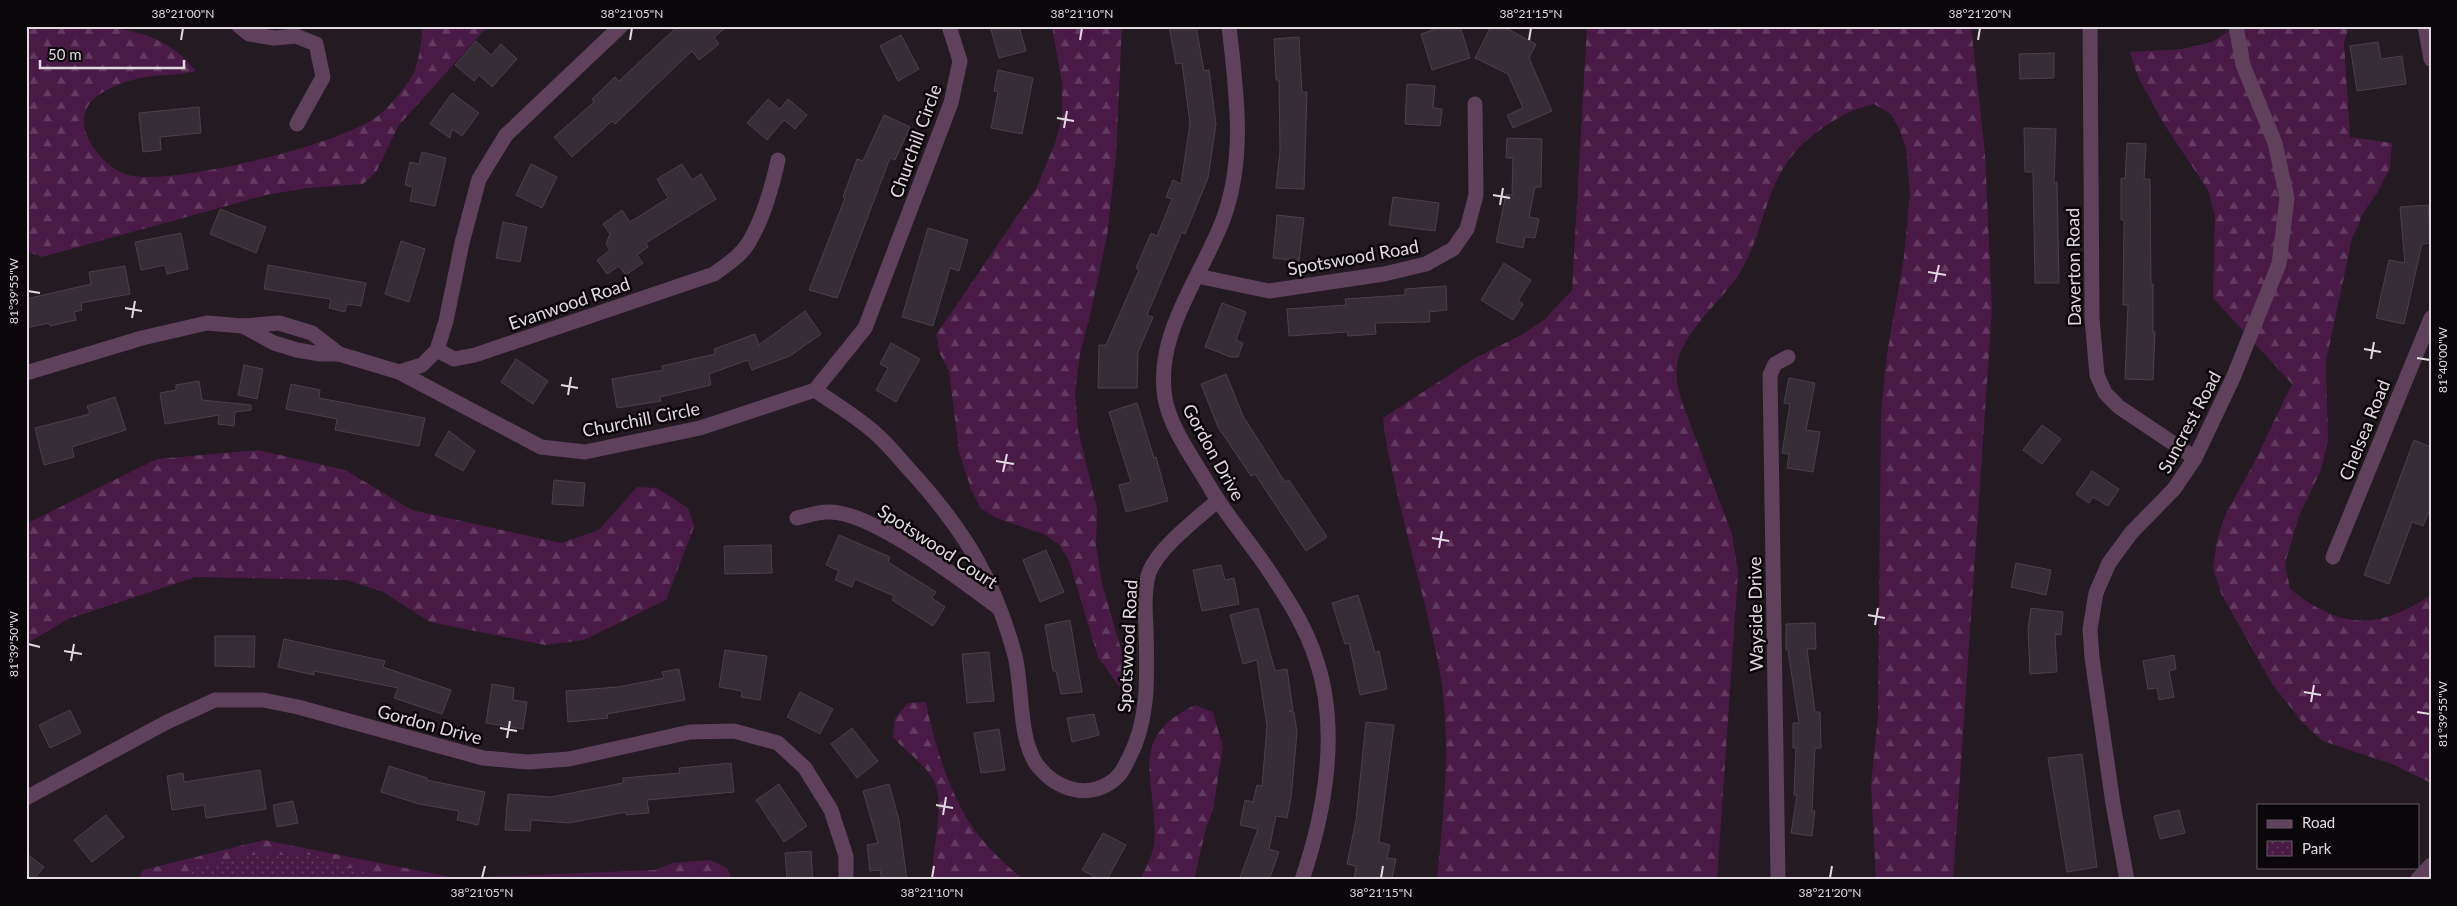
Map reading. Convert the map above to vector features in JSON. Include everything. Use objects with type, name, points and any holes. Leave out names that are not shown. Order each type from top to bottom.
[{"type":"street","points":[[239,26],[249,34],[274,38],[296,36],[316,44],[323,77],[297,124]]},
{"type":"street","points":[[399,372],[422,365],[436,350],[446,322],[462,243],[479,179],[506,135],[621,26]]},
{"type":"street","name":"Churchill Circle","points":[[339,354],[399,372],[541,447],[584,452],[700,428],[816,390],[865,328],[951,103],[960,61],[949,26]]},
{"type":"street","name":"Gordon Drive","points":[[1229,26],[1239,122],[1237,152],[1224,217],[1167,348],[1163,384],[1165,400],[1173,424],[1217,501],[1271,573],[1304,629],[1323,682],[1328,713],[1323,794],[1310,855],[1302,880]]},
{"type":"street","name":"Daverton Road","points":[[2090,26],[2092,318],[2097,375],[2105,393],[2119,407],[2195,458]]},
{"type":"street","name":"Suncrest Road","points":[[2127,880],[2112,804],[2092,658],[2091,612],[2096,594],[2109,563],[2132,533],[2174,489],[2195,458],[2234,378],[2278,264],[2287,198],[2274,143],[2243,65],[2236,26]]},
{"type":"street","points":[[2425,26],[2431,59]]},
{"type":"street","name":"Spotswood Road","points":[[1197,276],[1269,291],[1384,274],[1426,264],[1453,249],[1466,229],[1476,195],[1475,104]]},
{"type":"street","name":"Evanwood Road","points":[[436,350],[454,359],[475,355],[714,274],[732,261],[749,243],[775,176],[778,160]]},
{"type":"street","name":"Chelsea Road","points":[[2333,557],[2431,318]]},
{"type":"street","points":[[26,373],[142,338],[208,323],[243,326],[270,323],[294,327],[312,333],[339,354]]},
{"type":"street","points":[[243,326],[274,342],[297,350],[320,354],[339,354]]},
{"type":"street","name":"Wayside Drive","points":[[1778,880],[1770,375],[1775,364],[1788,357]]},
{"type":"street","name":"Spotswood Road","points":[[816,390],[875,433],[928,490],[967,541],[986,574],[1010,637],[1020,675],[1026,739],[1036,763],[1053,781],[1068,789],[1086,792],[1102,788],[1119,778],[1139,740],[1148,680],[1145,602],[1148,574],[1166,547],[1217,501]]},
{"type":"street","name":"Spotswood Court","points":[[797,518],[828,511],[859,517],[935,561],[999,608]]},
{"type":"street","name":"Gordon Drive","points":[[26,798],[168,722],[215,700],[263,700],[483,758],[528,762],[569,759],[690,732],[734,731],[778,743],[805,768],[831,810],[846,856],[846,880]]},
{"type":"street","points":[[2417,880],[2431,865]]},
{"type":"green space","points":[[26,26],[95,26],[140,33],[161,42],[179,54],[196,71],[128,81],[106,90],[89,104],[85,114],[84,125],[88,138],[95,150],[110,166],[122,173],[150,177],[181,175],[257,160],[332,138],[361,126],[384,111],[410,79],[417,62],[423,26],[488,26],[399,125],[376,172],[363,184],[307,188],[266,195],[42,257],[26,251]]},
{"type":"green space","points":[[1052,26],[1122,26],[1116,156],[1107,236],[1080,353],[1075,393],[1078,430],[1097,508],[1096,545],[1102,584],[1128,673],[1120,688],[1098,657],[1069,561],[1059,544],[1043,534],[996,518],[980,508],[971,489],[959,452],[949,371],[940,354],[936,335],[1037,187],[1055,143],[1062,118],[1062,83]]},
{"type":"green space","points":[[1587,26],[1971,26],[1985,153],[1992,309],[1953,880],[1876,880],[1871,785],[1878,716],[1881,411],[1887,354],[1904,257],[1910,192],[1906,149],[1900,131],[1891,114],[1874,104],[1859,108],[1833,121],[1802,145],[1788,161],[1778,177],[1752,249],[1742,269],[1695,328],[1681,352],[1677,365],[1677,380],[1682,400],[1732,534],[1738,573],[1717,880],[1437,880],[1446,768],[1445,712],[1442,685],[1390,462],[1383,418],[1475,358],[1523,334],[1545,319],[1572,290]]},
{"type":"green space","points":[[2236,26],[2349,26],[2344,43],[2350,137],[2392,143],[2390,168],[2377,193],[2363,213],[2352,239],[2326,361],[2328,440],[2321,470],[2299,516],[2285,563],[2290,589],[2326,612],[2343,618],[2359,620],[2376,619],[2393,615],[2431,595],[2431,783],[2394,765],[2323,741],[2303,723],[2272,684],[2221,593],[2213,568],[2217,540],[2226,513],[2253,465],[2292,384],[2213,298],[2215,216],[2208,190],[2164,124],[2138,77],[2130,52],[2182,49],[2212,42]]},
{"type":"green space","points":[[258,450],[345,470],[412,510],[561,543],[599,530],[637,487],[657,488],[688,508],[694,527],[666,600],[584,640],[545,645],[430,622],[383,592],[347,580],[196,577],[68,619],[26,644],[26,524],[157,459]]},
{"type":"green space","points":[[926,702],[939,754],[961,808],[970,824],[985,843],[1024,880],[932,880],[939,812],[936,786],[927,771],[893,737],[895,718],[908,703]]},
{"type":"green space","points":[[1195,705],[1213,712],[1223,747],[1213,809],[1205,832],[1194,880],[1140,880],[1154,844],[1149,765],[1152,749],[1159,733],[1173,719]]},
{"type":"green space","points":[[264,840],[456,878],[655,870],[672,863],[710,860],[727,868],[732,880],[138,880],[143,870]]},
{"type":"green space","points":[[249,855],[317,855],[342,866],[399,880],[186,880],[195,868]]},
{"type":"green space","points":[[700,872],[701,880],[669,880]]},
{"type":"building","points":[[678,26],[728,26],[714,37],[719,44],[699,60],[692,51],[615,124],[612,121],[572,157],[554,137],[594,102],[592,99],[615,77],[619,81]]},
{"type":"building","points":[[990,26],[1019,26],[1026,51],[999,58]]},
{"type":"building","points":[[1169,26],[1196,26],[1204,71],[1209,70],[1216,124],[1208,178],[1185,234],[1182,232],[1147,315],[1153,317],[1138,352],[1137,388],[1098,388],[1099,345],[1106,345],[1139,270],[1136,268],[1151,233],[1157,236],[1172,199],[1166,197],[1173,180],[1181,184],[1190,123],[1182,63],[1176,64]]},
{"type":"building","points":[[1444,26],[1460,26],[1470,58],[1432,70],[1421,34]]},
{"type":"building","points":[[1491,26],[1502,26],[1536,44],[1529,58],[1552,111],[1513,128],[1507,115],[1523,108],[1508,74],[1475,58]]},
{"type":"building","points":[[901,35],[919,69],[898,81],[880,46]]},
{"type":"building","points":[[1299,37],[1302,92],[1307,92],[1304,189],[1276,188],[1280,151],[1279,80],[1276,80],[1274,39]]},
{"type":"building","points":[[476,41],[491,55],[501,44],[517,59],[492,87],[479,75],[474,81],[455,65]]},
{"type":"building","points":[[2378,42],[2381,59],[2402,56],[2406,84],[2357,91],[2350,46]]},
{"type":"building","points":[[2054,53],[2054,78],[2020,79],[2019,54]]},
{"type":"building","points":[[998,70],[1033,78],[1022,134],[991,128],[998,92],[994,91]]},
{"type":"building","points":[[1407,84],[1435,86],[1433,108],[1442,109],[1440,126],[1405,124]]},
{"type":"building","points":[[452,93],[479,113],[462,136],[452,129],[450,138],[430,124]]},
{"type":"building","points":[[768,99],[780,109],[788,99],[807,115],[795,129],[784,120],[767,140],[747,123]]},
{"type":"building","points":[[199,107],[201,133],[160,137],[161,150],[143,152],[139,113]]},
{"type":"building","points":[[884,115],[910,127],[895,160],[890,158],[837,298],[809,290],[845,198],[843,197],[857,159],[863,161]]},
{"type":"building","points":[[2024,128],[2056,129],[2054,183],[2057,182],[2059,283],[2035,283],[2033,172],[2025,172]]},
{"type":"building","points":[[1507,138],[1542,139],[1541,187],[1535,187],[1529,217],[1539,219],[1535,238],[1525,237],[1523,248],[1496,242],[1506,194],[1512,195],[1513,158],[1506,158]]},
{"type":"building","points":[[2127,143],[2146,144],[2144,179],[2150,179],[2151,284],[2153,284],[2153,332],[2155,332],[2153,380],[2125,379],[2128,305],[2123,305],[2124,220],[2121,220],[2121,178],[2125,179]]},
{"type":"building","points":[[422,152],[446,158],[435,206],[410,201],[413,187],[405,185],[410,162],[419,164]]},
{"type":"building","points":[[531,164],[557,177],[542,208],[516,195]]},
{"type":"building","points":[[682,164],[692,180],[701,174],[716,199],[646,243],[648,247],[637,255],[643,263],[626,275],[619,266],[607,274],[597,260],[610,250],[606,244],[610,234],[603,224],[622,210],[630,222],[668,198],[657,179]]},
{"type":"building","points":[[1393,197],[1439,203],[1435,231],[1389,225]]},
{"type":"building","points":[[2428,205],[2431,243],[2422,244],[2404,324],[2376,318],[2389,260],[2405,263],[2400,207]]},
{"type":"building","points":[[220,209],[266,227],[256,253],[210,234]]},
{"type":"building","points":[[1277,215],[1304,218],[1299,261],[1273,258]]},
{"type":"building","points":[[503,222],[527,227],[520,262],[496,258]]},
{"type":"building","points":[[928,228],[968,240],[959,271],[950,268],[933,326],[902,317]]},
{"type":"building","points":[[181,233],[188,269],[167,274],[165,265],[141,270],[135,242]]},
{"type":"building","points":[[401,241],[425,249],[409,302],[385,294]]},
{"type":"building","points":[[1504,263],[1531,280],[1518,301],[1523,304],[1513,320],[1481,300]]},
{"type":"building","points":[[268,265],[366,283],[361,306],[347,304],[345,312],[329,308],[331,299],[264,289]]},
{"type":"building","points":[[125,266],[130,294],[81,303],[82,310],[74,312],[76,320],[50,326],[49,323],[26,328],[26,299],[91,284],[89,272]]},
{"type":"building","points":[[1446,286],[1447,310],[1429,312],[1430,322],[1375,323],[1376,334],[1348,336],[1347,332],[1289,336],[1287,309],[1346,305],[1345,299],[1405,295],[1405,289]]},
{"type":"building","points":[[1222,303],[1246,312],[1236,340],[1243,343],[1238,357],[1231,357],[1205,347]]},
{"type":"building","points":[[805,311],[821,334],[790,356],[752,370],[748,360],[709,374],[711,385],[660,397],[661,401],[617,408],[612,379],[663,370],[662,366],[715,354],[714,349],[755,334],[759,345]]},
{"type":"building","points":[[891,343],[920,359],[896,402],[876,390],[888,368],[880,364]]},
{"type":"building","points":[[516,359],[548,381],[533,404],[501,382]]},
{"type":"building","points":[[244,365],[263,369],[257,399],[238,395]]},
{"type":"building","points":[[1226,374],[1243,416],[1285,482],[1289,480],[1327,537],[1306,551],[1255,474],[1251,476],[1218,427],[1201,384]]},
{"type":"building","points":[[1789,378],[1815,383],[1806,430],[1820,432],[1813,472],[1787,468],[1789,454],[1782,453],[1790,404],[1784,403]]},
{"type":"building","points":[[199,381],[202,400],[251,405],[251,410],[235,412],[234,426],[218,424],[219,415],[165,424],[160,393],[176,390],[176,385]]},
{"type":"building","points":[[291,384],[320,390],[319,398],[425,418],[419,446],[335,430],[337,419],[286,409]]},
{"type":"building","points":[[115,397],[126,430],[72,447],[74,457],[44,465],[35,428],[90,414],[87,406]]},
{"type":"building","points":[[1137,403],[1154,458],[1156,457],[1168,501],[1126,512],[1119,485],[1131,482],[1109,412]]},
{"type":"building","points":[[2042,425],[2061,439],[2042,464],[2023,450]]},
{"type":"building","points":[[449,431],[475,451],[463,471],[435,455]]},
{"type":"building","points":[[2414,440],[2431,447],[2431,507],[2423,526],[2412,522],[2389,584],[2364,575]]},
{"type":"building","points":[[2092,471],[2119,489],[2108,506],[2093,497],[2089,503],[2076,494]]},
{"type":"building","points":[[554,480],[585,483],[583,506],[552,504]]},
{"type":"building","points":[[839,535],[890,557],[888,562],[936,592],[932,598],[945,607],[933,626],[892,600],[894,596],[855,579],[852,587],[835,580],[839,571],[826,565]]},
{"type":"building","points":[[771,545],[772,573],[725,574],[724,546]]},
{"type":"building","points":[[1046,550],[1064,592],[1040,602],[1023,560]]},
{"type":"building","points":[[2016,563],[2051,570],[2046,595],[2011,587]]},
{"type":"building","points":[[1221,565],[1225,580],[1234,578],[1239,604],[1202,611],[1193,570]]},
{"type":"building","points":[[1358,595],[1375,652],[1379,651],[1387,689],[1360,695],[1349,643],[1345,644],[1332,603]]},
{"type":"building","points":[[1258,608],[1275,671],[1287,669],[1293,710],[1289,711],[1294,712],[1297,733],[1291,798],[1287,818],[1276,816],[1269,849],[1279,852],[1269,880],[1239,880],[1258,829],[1240,825],[1245,800],[1253,802],[1257,785],[1262,786],[1267,726],[1257,660],[1243,664],[1230,615]]},
{"type":"building","points":[[2031,608],[2063,612],[2061,635],[2055,634],[2057,672],[2030,674],[2028,629]]},
{"type":"building","points":[[1070,620],[1082,692],[1061,694],[1056,671],[1053,671],[1045,625]]},
{"type":"building","points":[[1815,623],[1816,649],[1807,649],[1815,712],[1820,712],[1821,748],[1815,748],[1812,811],[1815,811],[1812,836],[1791,833],[1797,795],[1794,795],[1796,748],[1793,748],[1793,723],[1799,723],[1788,650],[1786,650],[1786,624]]},
{"type":"building","points":[[215,636],[255,636],[254,667],[215,666]]},
{"type":"building","points":[[284,639],[385,661],[383,667],[451,690],[442,714],[394,698],[398,688],[314,671],[314,675],[278,667]]},
{"type":"building","points":[[725,650],[767,656],[760,700],[741,697],[742,691],[719,687]]},
{"type":"building","points":[[989,652],[994,701],[967,703],[962,654]]},
{"type":"building","points":[[2174,655],[2176,669],[2169,671],[2174,697],[2159,700],[2157,688],[2148,689],[2143,661]]},
{"type":"building","points":[[679,669],[685,700],[607,714],[608,718],[568,722],[566,691],[618,687],[664,678],[662,672]]},
{"type":"building","points":[[492,684],[514,688],[513,700],[527,702],[523,729],[486,723]]},
{"type":"building","points":[[800,692],[833,709],[820,734],[787,717]]},
{"type":"building","points":[[70,710],[81,733],[50,748],[39,725]]},
{"type":"building","points":[[1094,714],[1099,735],[1072,742],[1067,718]]},
{"type":"building","points":[[1366,722],[1394,725],[1379,842],[1390,845],[1387,858],[1396,859],[1392,878],[1382,877],[1382,880],[1354,880],[1356,866],[1347,864],[1356,820]]},
{"type":"building","points":[[852,728],[878,761],[857,778],[831,744]]},
{"type":"building","points":[[999,729],[1005,770],[981,773],[974,733]]},
{"type":"building","points":[[2082,754],[2097,867],[2067,872],[2048,758]]},
{"type":"building","points":[[731,763],[734,792],[647,800],[649,813],[626,815],[626,812],[569,823],[531,820],[530,831],[505,830],[508,794],[551,797],[623,783],[623,778],[680,773],[679,768]]},
{"type":"building","points":[[389,766],[427,778],[427,780],[485,792],[478,825],[457,820],[459,811],[419,804],[381,792]]},
{"type":"building","points":[[260,770],[266,809],[206,818],[204,805],[172,810],[167,776],[183,773],[184,782]]},
{"type":"building","points":[[779,784],[807,826],[784,842],[756,800]]},
{"type":"building","points":[[889,784],[899,820],[907,880],[882,880],[880,870],[870,871],[867,845],[878,843],[863,791]]},
{"type":"building","points":[[293,801],[298,823],[277,827],[273,805]]},
{"type":"building","points":[[2179,810],[2185,833],[2160,839],[2154,816]]},
{"type":"building","points":[[106,815],[124,837],[92,862],[74,840]]},
{"type":"building","points":[[1103,833],[1126,845],[1107,880],[1100,880],[1082,870]]},
{"type":"building","points":[[811,851],[813,880],[787,880],[785,853]]},
{"type":"building","points":[[26,853],[44,867],[33,880],[26,880]]}]
